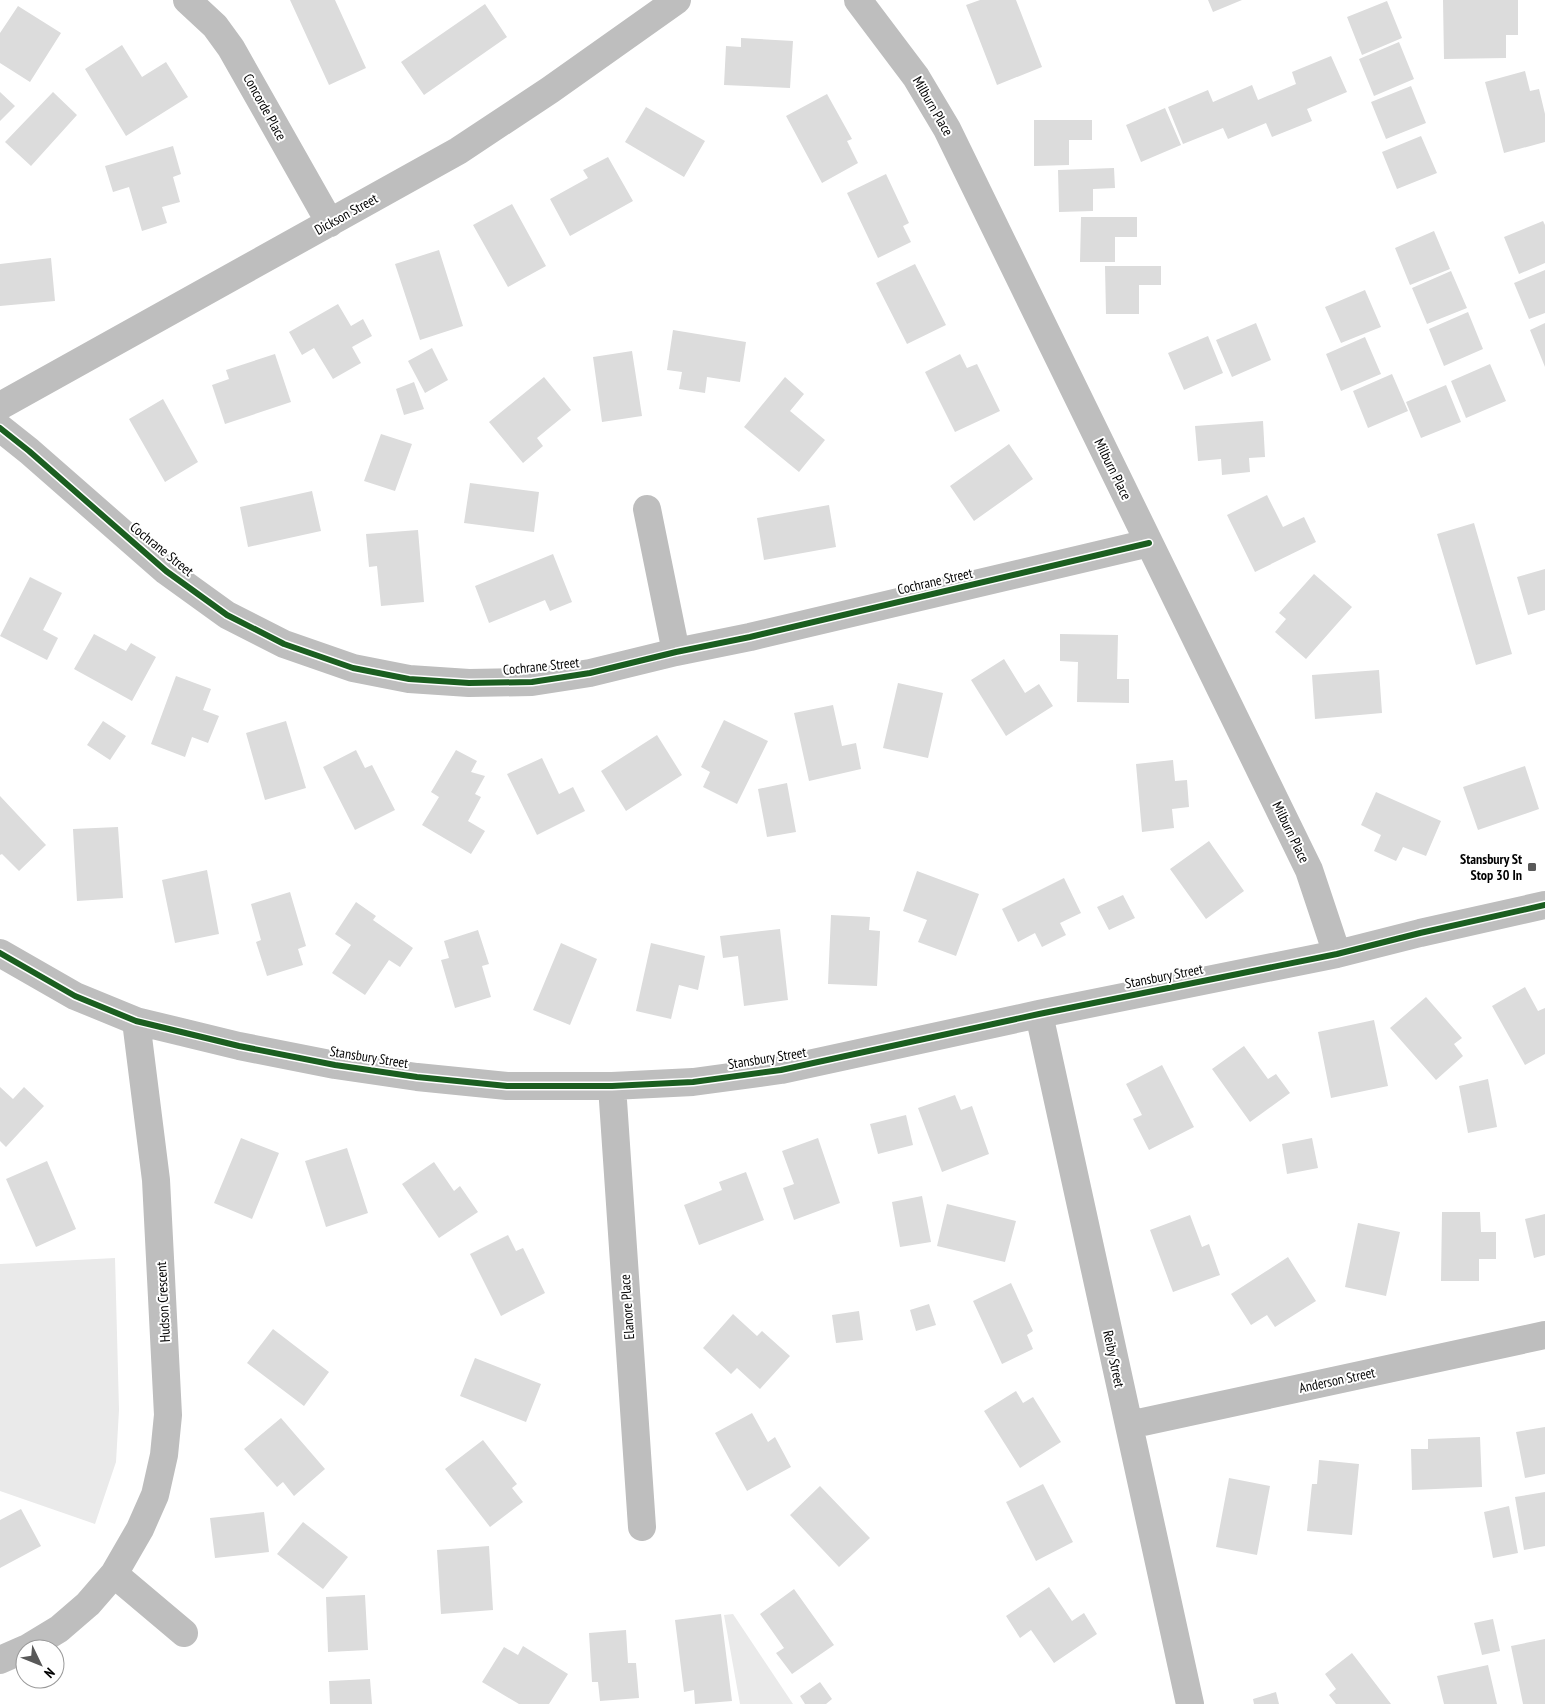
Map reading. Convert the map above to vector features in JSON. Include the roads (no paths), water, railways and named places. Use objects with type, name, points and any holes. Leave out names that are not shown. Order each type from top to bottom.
[{"type":"street","name":"Concorde Place","points":[[187,0],[215,26],[231,48],[330,223]]},
{"type":"street","name":"Dickson Street","points":[[0,406],[458,151],[550,90],[677,0]]},
{"type":"street","name":"Milburn Place","points":[[858,0],[916,76],[947,129],[1309,870],[1337,954]]},
{"type":"street","name":"Cochrane Street","points":[[0,428],[29,451],[166,571],[227,615],[284,644],[353,668],[409,679],[468,683],[532,682],[590,673],[676,652],[750,638],[1149,543]]},
{"type":"street","points":[[647,509],[676,652]]},
{"type":"street","name":"Stansbury Street","points":[[0,954],[75,996],[136,1021],[239,1046],[326,1063],[417,1077],[507,1086],[612,1086],[693,1082],[781,1070],[1039,1014],[1337,954],[1420,933],[1545,906]]},
{"type":"street","name":"Reiby Street","points":[[1039,1014],[1190,1704]]},
{"type":"street","name":"Hudson Crescent","points":[[43,1639],[59,1630],[88,1604],[114,1574],[140,1529],[155,1495],[164,1456],[168,1415],[156,1180],[136,1021]]},
{"type":"street","name":"Elanore Place","points":[[612,1086],[642,1527]]},
{"type":"street","name":"Anderson Street","points":[[1129,1425],[1545,1335]]},
{"type":"street","points":[[114,1574],[184,1633]]},
{"type":"street","name":"Hudson Crescent","points":[[0,1660],[15,1653]]},
{"type":"place","name":"Stansbury St Stop 30 In","points":[[1532,867]]}]
